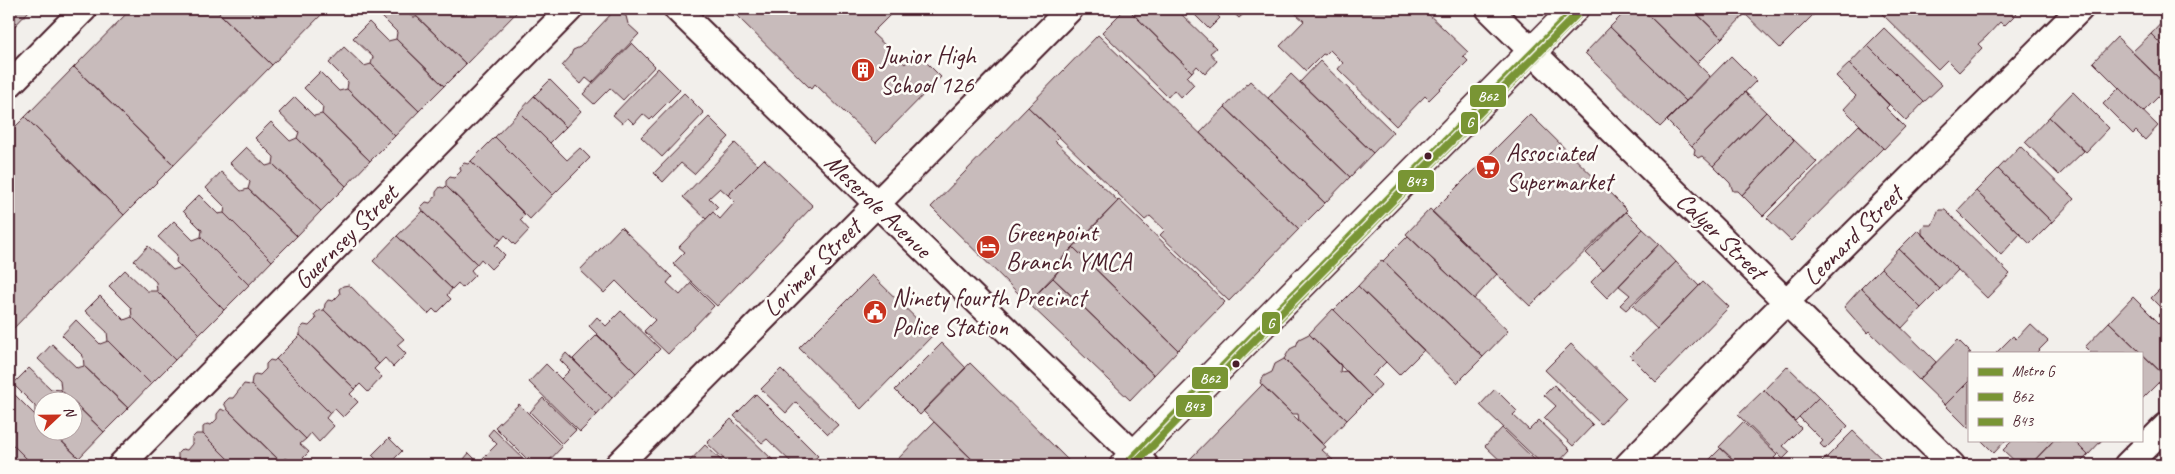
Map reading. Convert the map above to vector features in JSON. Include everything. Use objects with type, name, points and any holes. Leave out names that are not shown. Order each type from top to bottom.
[{"type":"street","points":[[9,85],[84,9]]},
{"type":"street","name":"Guernsey Street","points":[[121,465],[570,9]]},
{"type":"street","name":"Meserole Avenue","points":[[677,9],[1135,462]]},
{"type":"street","name":"Lorimer Street","points":[[618,465],[1070,9]]},
{"type":"street","name":"Calyer Street","points":[[1489,9],[1952,465]]},
{"type":"street","points":[[1135,462],[1574,9]]},
{"type":"street","name":"Leonard Street","points":[[1628,465],[1787,301],[2080,9]]},
{"type":"street","points":[[2127,465],[2166,426]]},
{"type":"building","points":[[9,9],[31,9],[9,32]]},
{"type":"building","points":[[131,9],[215,9],[272,65],[174,165],[74,67]]},
{"type":"building","points":[[215,9],[327,9],[272,65]]},
{"type":"building","points":[[382,9],[404,9],[412,17],[417,17],[466,64],[444,86],[396,39],[397,32],[378,13]]},
{"type":"building","points":[[409,9],[520,9],[466,64]]},
{"type":"building","name":"Junior High School 126","points":[[736,9],[896,9],[872,33],[905,64],[916,52],[941,77],[876,143],[815,84],[811,89],[733,12]]},
{"type":"building","points":[[1125,9],[1128,9],[1192,72],[1187,77],[1194,85],[1181,98],[1174,90],[1168,97],[1102,32]]},
{"type":"building","points":[[1128,9],[1176,9],[1216,48],[1210,53],[1217,61],[1205,74],[1197,66],[1192,72]]},
{"type":"building","points":[[1189,9],[1211,9],[1220,18],[1209,29]]},
{"type":"building","points":[[1229,9],[1249,9],[1239,18]]},
{"type":"building","points":[[1290,9],[1423,9],[1468,52],[1463,56],[1468,61],[1429,100],[1425,96],[1396,126],[1338,69],[1343,63],[1330,50],[1325,55],[1323,54],[1306,71],[1280,46],[1304,21]]},
{"type":"building","points":[[1628,9],[1642,9],[1710,76],[1686,101],[1610,27]]},
{"type":"building","points":[[1642,9],[1692,9],[1722,38],[1697,63]]},
{"type":"building","points":[[1692,9],[1740,9],[1745,14],[1722,38]]},
{"type":"building","points":[[1740,9],[1819,9],[1780,48]]},
{"type":"building","points":[[1877,9],[2021,9],[2004,26],[2000,22],[1978,44],[1982,48],[1959,72],[1947,60],[1938,69]]},
{"type":"building","points":[[614,11],[626,16],[628,24],[639,34],[592,83],[586,78],[581,84],[562,66],[573,50],[580,47]]},
{"type":"building","points":[[2166,18],[2166,49],[2151,34]]},
{"type":"building","points":[[369,22],[388,41],[396,39],[444,86],[419,111],[371,64],[373,57],[353,38]]},
{"type":"building","points":[[1610,27],[1686,101],[1660,127],[1585,53]]},
{"type":"building","points":[[1884,28],[1942,85],[1924,102],[1867,45]]},
{"type":"building","points":[[2151,34],[2166,49],[2166,85],[2132,52]]},
{"type":"building","points":[[1098,35],[1299,229],[1229,301],[1160,235],[1165,230],[1150,216],[1145,220],[1028,107]]},
{"type":"building","points":[[2117,37],[2166,85],[2166,89],[2143,112],[2093,62]]},
{"type":"building","points":[[632,43],[655,66],[623,100],[610,88],[594,104],[583,94]]},
{"type":"building","points":[[1867,45],[1924,102],[1906,121],[1849,64]]},
{"type":"building","points":[[344,47],[364,66],[371,64],[419,111],[395,136],[347,89],[348,82],[329,63]]},
{"type":"building","points":[[1731,56],[1756,81],[1692,146],[1667,121]]},
{"type":"building","points":[[1320,61],[1393,132],[1373,153],[1300,82]]},
{"type":"building","points":[[1849,64],[1889,105],[1886,108],[1905,127],[1884,149],[1844,109],[1856,96],[1836,76]]},
{"type":"building","points":[[74,67],[174,165],[124,215],[25,117]]},
{"type":"building","points":[[658,68],[680,90],[650,120],[643,114],[634,124],[628,118],[622,123],[613,115]]},
{"type":"building","points":[[320,72],[339,91],[347,89],[395,136],[370,161],[322,114],[323,107],[304,88]]},
{"type":"building","points":[[1291,74],[1373,153],[1350,177],[1268,98]]},
{"type":"building","points":[[550,80],[581,111],[566,127],[534,96]]},
{"type":"building","points":[[1250,81],[1350,177],[1325,203],[1225,107]]},
{"type":"building","points":[[2119,88],[2158,126],[2145,140],[2136,131],[2133,134],[2103,104]]},
{"type":"building","points":[[1745,92],[1766,112],[1713,166],[1702,156],[1698,158],[1694,154],[1695,149],[1692,146]]},
{"type":"building","points":[[2073,92],[2109,128],[2086,152],[2049,117]]},
{"type":"building","points":[[684,93],[704,113],[662,157],[641,137]]},
{"type":"building","points":[[534,96],[566,127],[550,143],[519,112]]},
{"type":"building","points":[[295,97],[314,116],[322,114],[370,161],[346,186],[297,138],[299,132],[279,113]]},
{"type":"building","points":[[1028,107],[1059,137],[1055,141],[1118,201],[1055,266],[1059,270],[1028,303],[931,207]]},
{"type":"building","points":[[1225,107],[1325,203],[1299,229],[1200,133]]},
{"type":"building","points":[[519,112],[567,160],[580,148],[590,158],[553,195],[495,137]]},
{"type":"building","points":[[1766,112],[1794,140],[1742,195],[1738,191],[1733,191],[1730,183],[1713,166]]},
{"type":"building","points":[[1530,114],[1627,210],[1530,306],[1432,212]]},
{"type":"building","points":[[25,117],[124,215],[9,333],[9,133]]},
{"type":"building","points":[[709,117],[729,137],[694,174],[681,163],[663,182],[654,173]]},
{"type":"building","points":[[2049,117],[2084,151],[2059,175],[2025,142]]},
{"type":"building","points":[[271,122],[290,141],[297,138],[346,186],[321,211],[273,164],[274,157],[255,138]]},
{"type":"building","points":[[1859,125],[1883,148],[1791,241],[1767,218]]},
{"type":"building","points":[[495,137],[553,195],[530,219],[471,161]]},
{"type":"building","points":[[1794,140],[1817,162],[1763,216],[1742,195]]},
{"type":"building","points":[[735,143],[758,165],[728,195],[720,188],[709,198],[718,207],[706,219],[683,197]]},
{"type":"building","points":[[2020,146],[2074,199],[2052,222],[1998,169]]},
{"type":"building","points":[[246,147],[266,166],[273,164],[321,211],[297,236],[248,189],[250,182],[230,163]]},
{"type":"building","points":[[764,159],[813,206],[717,306],[673,264],[685,252],[679,247],[713,212],[720,219],[735,202],[728,195]]},
{"type":"building","points":[[471,161],[525,215],[520,220],[529,230],[515,245],[505,235],[501,240],[446,186],[446,181],[450,177],[454,178],[461,171],[460,167],[464,163],[468,164]]},
{"type":"building","points":[[1998,169],[2052,222],[2030,244],[1976,191]]},
{"type":"building","points":[[221,172],[241,191],[248,189],[297,236],[272,261],[224,213],[225,207],[206,188]]},
{"type":"building","points":[[446,186],[501,240],[495,245],[505,255],[491,269],[481,259],[477,264],[423,211],[421,207],[426,202],[430,203],[440,187],[444,188]]},
{"type":"building","points":[[1976,191],[2020,234],[2001,255],[1957,211]]},
{"type":"building","points":[[199,195],[218,214],[224,213],[272,261],[249,285],[201,237],[202,230],[183,211]]},
{"type":"building","points":[[1119,200],[1225,302],[1178,350],[1073,247]]},
{"type":"building","points":[[1430,209],[1497,274],[1474,299],[1406,234]]},
{"type":"building","points":[[1939,210],[1945,210],[2010,274],[1987,298],[1922,235],[1922,228],[1925,225],[1932,225]]},
{"type":"building","points":[[423,211],[477,264],[471,270],[475,275],[462,288],[458,283],[452,289],[397,236]]},
{"type":"building","points":[[1626,212],[1643,229],[1603,270],[1586,253]]},
{"type":"building","points":[[174,221],[193,240],[201,237],[249,285],[224,310],[176,262],[177,255],[158,237]]},
{"type":"building","points":[[621,227],[672,277],[667,283],[680,295],[691,283],[714,306],[668,354],[644,331],[655,320],[616,281],[604,293],[580,270]]},
{"type":"building","points":[[1643,229],[1659,244],[1607,298],[1591,282]]},
{"type":"building","points":[[1918,230],[1958,270],[1940,289],[1899,249]]},
{"type":"building","points":[[397,236],[452,289],[447,295],[451,299],[437,313],[433,309],[428,314],[373,261]]},
{"type":"building","points":[[1408,236],[1508,331],[1483,357],[1383,261]]},
{"type":"building","points":[[1659,244],[1676,262],[1626,310],[1620,305],[1630,295],[1619,286]]},
{"type":"building","points":[[148,246],[173,270],[181,267],[224,310],[200,334],[157,291],[156,282],[134,261]]},
{"type":"building","points":[[1073,247],[1178,350],[1154,375],[1053,278],[1059,270],[1055,266]]},
{"type":"building","points":[[1899,249],[1940,289],[1921,308],[1881,268]]},
{"type":"building","points":[[1382,260],[1483,357],[1457,383],[1358,286]]},
{"type":"building","points":[[1676,262],[1699,286],[1657,329],[1633,306]]},
{"type":"building","points":[[1881,268],[1921,308],[1902,328],[1861,288]]},
{"type":"building","points":[[125,270],[147,291],[157,291],[200,334],[175,360],[132,317],[131,308],[109,286]]},
{"type":"building","points":[[872,275],[933,335],[861,409],[799,348]]},
{"type":"building","points":[[1053,278],[1154,375],[1130,400],[1028,303]]},
{"type":"building","points":[[1703,282],[1729,307],[1656,382],[1630,356]]},
{"type":"building","points":[[2166,283],[2166,324],[2158,315],[2163,310],[2151,298]]},
{"type":"building","points":[[349,285],[404,339],[397,345],[406,354],[393,367],[385,358],[379,364],[324,310],[328,300],[333,301],[340,294],[339,289]]},
{"type":"building","points":[[1358,286],[1424,350],[1399,375],[1334,310]]},
{"type":"building","points":[[1861,288],[1936,362],[1919,380],[1869,331],[1867,333],[1844,307]]},
{"type":"building","points":[[100,296],[124,320],[132,317],[175,360],[151,384],[108,341],[107,332],[85,311]]},
{"type":"building","points":[[2133,297],[2166,330],[2165,376],[2142,352],[2109,322]]},
{"type":"building","points":[[1333,309],[1386,362],[1372,376],[1381,385],[1371,396],[1309,334]]},
{"type":"building","points":[[324,310],[379,364],[374,369],[382,377],[368,392],[360,384],[355,389],[300,335],[300,329],[304,325],[309,326],[316,319],[314,315],[318,311]]},
{"type":"building","points":[[621,311],[660,349],[636,373],[589,326],[597,317],[606,326]]},
{"type":"building","points":[[76,320],[100,344],[108,341],[151,384],[128,408],[84,366],[83,356],[62,335]]},
{"type":"building","points":[[2109,322],[2140,352],[2090,352],[2085,347]]},
{"type":"building","points":[[2030,324],[2048,341],[2037,352],[1997,352],[2013,336],[2016,339]]},
{"type":"building","points":[[1309,334],[1341,365],[1340,372],[1347,371],[1371,396],[1347,420],[1284,359],[1290,349],[1296,346],[1299,339]]},
{"type":"building","points":[[300,335],[355,389],[350,394],[358,402],[343,417],[335,409],[330,413],[276,359]]},
{"type":"building","points":[[597,335],[636,373],[612,398],[573,359]]},
{"type":"building","points":[[1958,340],[1970,352],[1968,352],[1968,382],[1945,405],[1919,380]]},
{"type":"building","points":[[942,343],[966,368],[920,415],[895,390]]},
{"type":"building","points":[[52,344],[77,368],[84,366],[128,408],[104,432],[82,411],[82,392],[63,392],[60,380],[38,359]]},
{"type":"building","points":[[1571,344],[1626,398],[1601,424],[1545,370]]},
{"type":"building","points":[[566,353],[612,398],[597,415],[561,379],[570,370],[560,360]]},
{"type":"building","points":[[2142,354],[2165,376],[2142,399]]},
{"type":"building","points":[[276,359],[330,413],[326,418],[334,426],[319,442],[311,433],[306,439],[251,385],[255,374],[260,375],[266,369],[266,364],[270,360],[274,361]]},
{"type":"building","points":[[1284,359],[1347,420],[1323,445],[1299,421],[1298,414],[1292,414],[1260,383],[1264,376],[1272,372],[1275,364]]},
{"type":"building","points":[[970,363],[1069,461],[1065,465],[978,465],[923,411]]},
{"type":"building","points":[[546,364],[597,415],[580,432],[529,382]]},
{"type":"building","points":[[1787,366],[1819,397],[1795,421],[1764,390]]},
{"type":"building","points":[[29,368],[51,389],[63,392],[32,392],[32,403],[13,384]]},
{"type":"building","points":[[781,369],[838,425],[828,434],[796,402],[786,413],[761,389]]},
{"type":"building","points":[[1968,382],[1968,428],[1945,405]]},
{"type":"building","points":[[244,384],[251,385],[306,439],[300,444],[309,452],[296,465],[286,458],[282,463],[227,409],[224,403],[229,398],[233,398]]},
{"type":"building","points":[[1262,385],[1326,447],[1322,450],[1333,460],[1328,465],[1196,465],[1190,459]]},
{"type":"building","points":[[1554,385],[1593,425],[1573,446],[1544,418],[1556,406],[1544,395]]},
{"type":"building","points":[[9,389],[32,412],[32,442],[62,442],[79,458],[71,465],[33,465],[9,441]]},
{"type":"building","points":[[1495,389],[1517,411],[1513,415],[1529,430],[1539,420],[1570,450],[1556,465],[1543,465],[1480,405]]},
{"type":"building","points":[[1764,390],[1801,428],[1783,446],[1790,452],[1783,459],[1738,415]]},
{"type":"building","points":[[756,394],[818,456],[808,465],[794,465],[767,439],[762,443],[734,416]]},
{"type":"building","points":[[1819,397],[1848,426],[1825,449],[1820,444],[1823,441],[1799,417]]},
{"type":"building","points":[[543,398],[576,430],[562,444],[530,412]]},
{"type":"building","points":[[519,404],[562,447],[545,465],[533,465],[495,427]]},
{"type":"building","points":[[221,409],[225,411],[227,409],[282,463],[280,465],[234,465],[203,434],[203,427],[207,424],[211,425],[217,419],[217,414]]},
{"type":"building","points":[[82,411],[104,432],[79,458],[62,442],[82,442]]},
{"type":"building","points":[[731,419],[778,465],[730,465],[707,443]]},
{"type":"building","points":[[934,422],[978,465],[892,465]]},
{"type":"building","points":[[1743,422],[1777,455],[1774,458],[1781,465],[1739,465],[1719,447]]},
{"type":"building","points":[[1502,428],[1540,465],[1505,465],[1485,446]]},
{"type":"building","points":[[493,429],[530,465],[483,465],[479,462],[497,444],[488,435]]},
{"type":"building","points":[[1853,431],[1886,463],[1884,465],[1819,465]]},
{"type":"building","points":[[196,434],[203,434],[234,465],[184,465],[178,459],[178,453],[182,449],[187,450],[192,444],[192,438]]},
{"type":"building","points":[[389,438],[402,451],[388,465],[382,465],[372,455]]},
{"type":"building","points":[[9,441],[33,465],[9,465]]},
{"type":"building","points":[[1983,442],[2004,442],[1994,453]]},
{"type":"building","points":[[2011,442],[2052,442],[2030,465],[2019,465],[2003,450]]},
{"type":"building","points":[[2052,442],[2075,442],[2088,455],[2078,465],[2030,465]]},
{"type":"building","points":[[2075,442],[2100,442],[2088,455]]},
{"type":"building","points":[[705,445],[726,465],[686,465]]},
{"type":"building","points":[[1721,448],[1739,465],[1704,465]]},
{"type":"building","points":[[469,453],[481,465],[467,465],[469,464],[464,459]]},
{"type":"building","points":[[178,459],[184,465],[167,465],[171,460],[176,461]]},
{"type":"metro line","name":"G","points":[[1134,465],[1277,317],[1582,9]]},
{"type":"transit line","name":"B62","points":[[1124,465],[1574,9]]},
{"type":"transit line","name":"B43","points":[[1136,465],[1580,15]]},
{"type":"place","name":"Junior High School 126","points":[[863,70]]},
{"type":"place","name":"Associated Supermarket","points":[[1488,167]]},
{"type":"place","name":"Greenpoint Branch YMCA","points":[[988,247]]},
{"type":"place","name":"Ninety fourth Precinct Police Station","points":[[875,312]]}]
